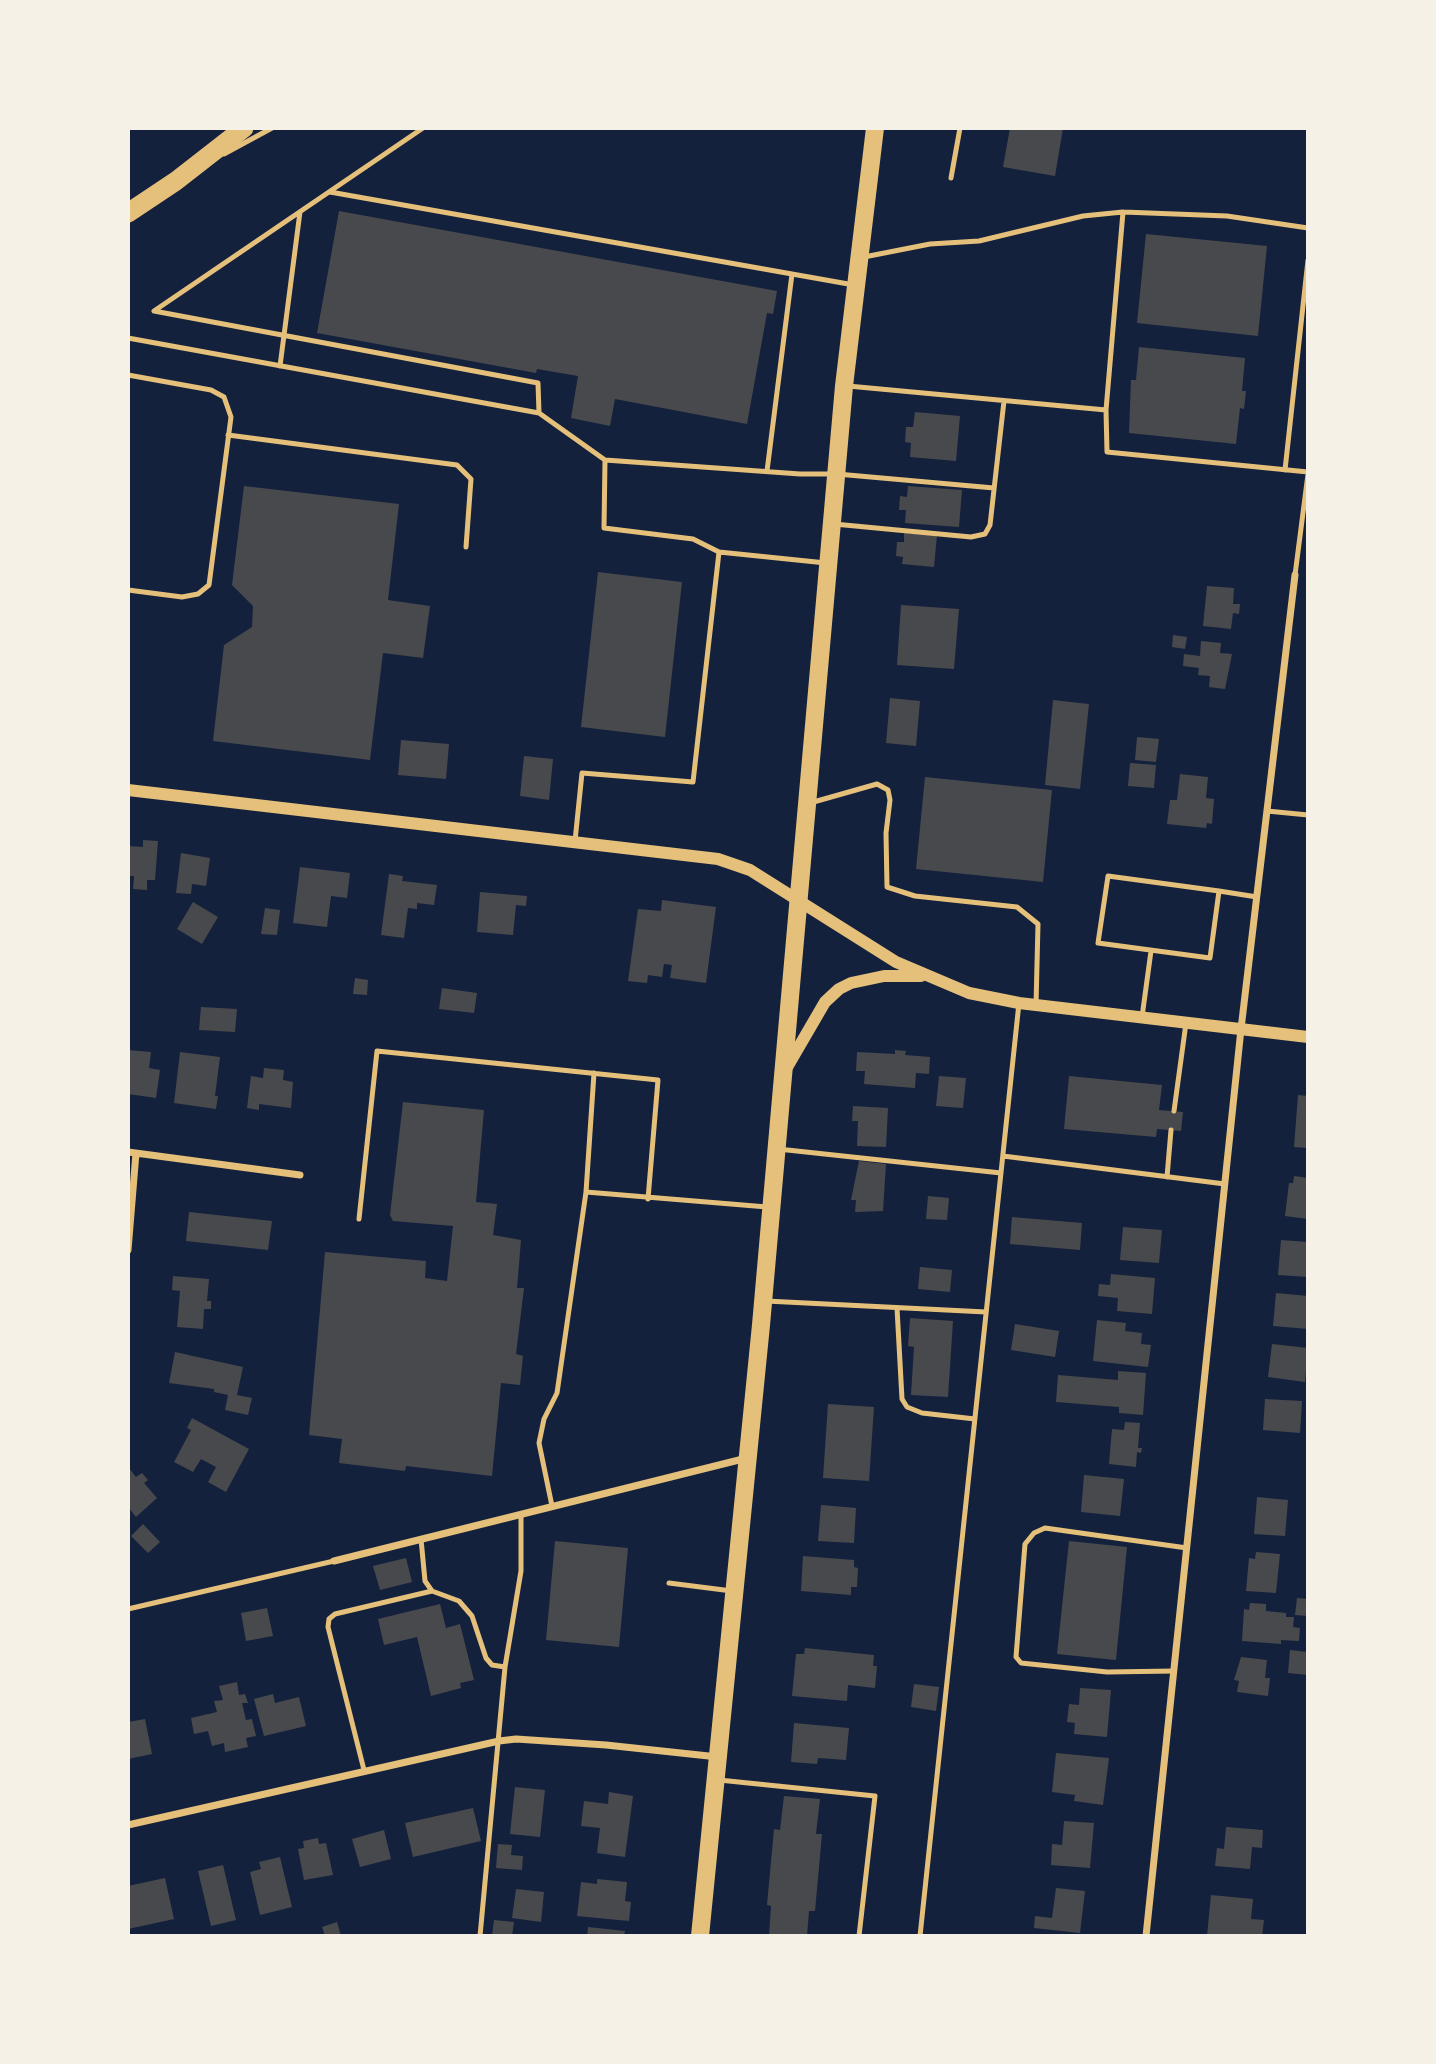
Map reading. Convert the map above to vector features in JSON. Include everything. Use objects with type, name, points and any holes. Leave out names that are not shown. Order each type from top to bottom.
[{"type":"highway","points":[[128,214],[244,128]]},
{"type":"main road","points":[[700,1936],[763,1301],[844,386],[875,128]]},
{"type":"street","points":[[1146,1936],[1241,1029],[1295,575]]},
{"type":"street","points":[[128,790],[718,859],[750,870],[924,976],[969,993],[1019,1003],[1308,1037]]},
{"type":"street","points":[[781,1079],[825,1002],[839,989],[851,983],[884,976],[924,976]]},
{"type":"street","points":[[128,1250],[132,1152],[300,1175]]},
{"type":"street","points":[[334,1561],[748,1458]]},
{"type":"street","points":[[128,1825],[364,1770],[516,1739],[606,1745],[719,1758]]},
{"type":"lane","points":[[176,181],[272,128]]},
{"type":"lane","points":[[423,128],[154,311],[538,383],[540,413]]},
{"type":"lane","points":[[951,178],[960,128]]},
{"type":"lane","points":[[330,192],[856,285]]},
{"type":"lane","points":[[280,366],[300,212]]},
{"type":"lane","points":[[1123,212],[1106,410],[1107,452],[1308,473],[1295,575]]},
{"type":"lane","points":[[859,258],[930,244],[979,241],[1083,216],[1123,212],[1227,216],[1308,228]]},
{"type":"lane","points":[[1285,470],[1308,260]]},
{"type":"lane","points":[[766,471],[792,274]]},
{"type":"lane","points":[[128,338],[540,413],[605,460],[837,474],[994,488]]},
{"type":"lane","points":[[128,375],[211,390],[224,397],[231,417],[209,584],[198,594],[182,597],[128,590]]},
{"type":"lane","points":[[844,386],[1106,410]]},
{"type":"lane","points":[[832,524],[971,537],[985,534],[990,525],[1004,401]]},
{"type":"lane","points":[[228,435],[457,465],[471,479],[466,547]]},
{"type":"lane","points":[[605,460],[604,528],[693,540],[719,552],[829,564]]},
{"type":"lane","points":[[575,842],[582,773],[693,782],[719,552]]},
{"type":"lane","points":[[807,804],[877,784],[888,790],[890,800],[886,832],[887,887],[915,896],[1017,907],[1038,924],[1036,1005]]},
{"type":"lane","points":[[1267,811],[1308,815]]},
{"type":"lane","points":[[1219,891],[1210,958],[1098,943],[1108,876],[1219,891],[1257,897]]},
{"type":"lane","points":[[1142,1017],[1151,951]]},
{"type":"lane","points":[[920,1936],[1019,1003]]},
{"type":"lane","points":[[1174,1111],[1186,1023]]},
{"type":"lane","points":[[359,1219],[377,1051],[658,1080],[648,1199]]},
{"type":"lane","points":[[552,1506],[539,1443],[544,1419],[557,1393],[586,1192],[594,1073]]},
{"type":"lane","points":[[1167,1177],[1171,1130]]},
{"type":"lane","points":[[775,1149],[1001,1173]]},
{"type":"lane","points":[[1003,1156],[1225,1184]]},
{"type":"lane","points":[[586,1192],[771,1207]]},
{"type":"lane","points":[[763,1301],[986,1312]]},
{"type":"lane","points":[[897,1308],[902,1399],[907,1407],[922,1413],[975,1419]]},
{"type":"lane","points":[[480,1936],[505,1667],[521,1571],[521,1514]]},
{"type":"lane","points":[[1174,1671],[1107,1672],[1021,1663],[1016,1657],[1025,1544],[1034,1533],[1045,1528],[1186,1548]]},
{"type":"lane","points":[[421,1539],[425,1581],[432,1591]]},
{"type":"lane","points":[[128,1609],[334,1561]]},
{"type":"lane","points":[[669,1583],[734,1591]]},
{"type":"lane","points":[[364,1770],[328,1627],[329,1619],[335,1614],[432,1591],[459,1601],[472,1616],[486,1658],[492,1665],[505,1667]]},
{"type":"lane","points":[[716,1780],[875,1796],[859,1936]]},
{"type":"building","points":[[1010,128],[1063,128],[1055,176],[1003,167]]},
{"type":"building","points":[[339,211],[777,291],[773,314],[767,313],[747,424],[615,399],[610,426],[571,418],[578,376],[537,369],[536,373],[317,333]]},
{"type":"building","points":[[1146,234],[1267,246],[1258,336],[1137,323]]},
{"type":"building","points":[[1139,347],[1245,358],[1242,391],[1246,391],[1244,409],[1240,408],[1236,444],[1129,433],[1131,380],[1136,380]]},
{"type":"building","points":[[915,412],[960,416],[956,461],[910,457],[911,443],[905,442],[906,427],[913,427]]},
{"type":"building","points":[[244,486],[399,504],[388,600],[430,606],[423,658],[383,653],[370,760],[213,741],[224,645],[252,627],[253,606],[232,585]]},
{"type":"building","points":[[908,486],[962,490],[959,527],[905,523],[906,510],[899,510],[900,496],[907,497]]},
{"type":"building","points":[[904,533],[937,535],[934,567],[902,564],[903,557],[896,556],[897,542],[904,542]]},
{"type":"building","points":[[598,572],[682,582],[665,737],[581,727]]},
{"type":"building","points":[[1207,586],[1234,588],[1233,604],[1240,604],[1239,614],[1233,613],[1231,629],[1203,626]]},
{"type":"building","points":[[901,605],[959,609],[954,669],[897,665]]},
{"type":"building","points":[[1173,635],[1187,637],[1185,649],[1172,647]]},
{"type":"building","points":[[1201,641],[1221,643],[1220,653],[1232,654],[1225,689],[1209,687],[1210,676],[1198,675],[1199,668],[1183,666],[1184,654],[1200,656]]},
{"type":"building","points":[[890,698],[920,701],[916,746],[886,743]]},
{"type":"building","points":[[1053,700],[1089,704],[1080,789],[1045,785]]},
{"type":"building","points":[[1137,737],[1159,739],[1156,762],[1135,760]]},
{"type":"building","points":[[401,740],[449,744],[446,779],[398,775]]},
{"type":"building","points":[[524,756],[553,759],[549,800],[520,796]]},
{"type":"building","points":[[1130,763],[1156,765],[1154,788],[1128,786]]},
{"type":"building","points":[[1180,774],[1208,777],[1206,798],[1214,799],[1212,824],[1207,823],[1206,828],[1167,824],[1170,800],[1177,800]]},
{"type":"building","points":[[925,777],[1052,790],[1043,882],[916,869]]},
{"type":"building","points":[[143,840],[158,841],[155,880],[147,880],[147,890],[133,889],[134,876],[128,876],[129,846],[143,847]]},
{"type":"building","points":[[181,853],[210,858],[206,886],[192,884],[191,894],[176,893]]},
{"type":"building","points":[[300,867],[350,873],[347,898],[331,896],[327,927],[293,923]]},
{"type":"building","points":[[389,874],[403,876],[402,881],[437,885],[434,905],[417,903],[417,909],[408,908],[404,938],[381,935]]},
{"type":"building","points":[[480,892],[527,896],[526,906],[516,905],[513,935],[477,932]]},
{"type":"building","points":[[662,900],[716,907],[706,983],[670,978],[672,965],[664,964],[662,977],[648,975],[647,983],[628,981],[638,909],[661,911]]},
{"type":"building","points":[[193,902],[218,917],[202,944],[177,929]]},
{"type":"building","points":[[265,908],[280,910],[277,935],[261,934]]},
{"type":"building","points":[[355,978],[368,980],[367,995],[353,994]]},
{"type":"building","points":[[442,988],[477,993],[474,1013],[439,1009]]},
{"type":"building","points":[[201,1007],[237,1009],[235,1032],[199,1030]]},
{"type":"building","points":[[128,1050],[151,1052],[149,1068],[160,1070],[156,1098],[128,1094]]},
{"type":"building","points":[[895,1050],[906,1051],[905,1055],[930,1057],[929,1074],[916,1073],[915,1088],[864,1084],[865,1071],[856,1071],[857,1052],[895,1054]]},
{"type":"building","points":[[180,1052],[220,1057],[216,1109],[174,1103]]},
{"type":"building","points":[[264,1068],[284,1070],[283,1080],[293,1082],[291,1108],[259,1104],[259,1110],[247,1108],[251,1076],[263,1078]]},
{"type":"building","points":[[939,1076],[966,1078],[963,1108],[936,1106]]},
{"type":"building","points":[[1069,1076],[1162,1085],[1159,1110],[1183,1112],[1181,1131],[1157,1129],[1156,1137],[1064,1129]]},
{"type":"building","points":[[1298,1095],[1308,1096],[1308,1148],[1294,1147]]},
{"type":"building","points":[[403,1102],[484,1110],[476,1202],[497,1204],[493,1235],[521,1240],[517,1288],[524,1288],[516,1354],[523,1356],[520,1385],[501,1383],[492,1476],[406,1466],[405,1471],[339,1463],[342,1439],[309,1435],[325,1252],[426,1261],[425,1278],[447,1281],[453,1226],[393,1221],[390,1215]]},
{"type":"building","points":[[853,1106],[888,1108],[886,1147],[857,1146],[858,1121],[852,1121]]},
{"type":"building","points":[[859,1161],[886,1164],[883,1211],[855,1212],[856,1200],[851,1200]]},
{"type":"building","points":[[1294,1176],[1308,1178],[1308,1219],[1285,1216],[1289,1183],[1293,1183]]},
{"type":"building","points":[[928,1196],[949,1198],[947,1220],[926,1219]]},
{"type":"building","points":[[189,1212],[272,1221],[268,1250],[186,1241]]},
{"type":"building","points":[[1012,1217],[1082,1223],[1080,1250],[1010,1244]]},
{"type":"building","points":[[1123,1227],[1162,1230],[1159,1263],[1120,1260]]},
{"type":"building","points":[[1281,1240],[1308,1242],[1308,1277],[1278,1275]]},
{"type":"building","points":[[920,1267],[952,1270],[950,1292],[918,1289]]},
{"type":"building","points":[[1111,1274],[1155,1278],[1152,1314],[1117,1311],[1118,1298],[1098,1296],[1099,1284],[1110,1285]]},
{"type":"building","points":[[173,1276],[209,1279],[207,1301],[211,1301],[211,1309],[204,1309],[203,1329],[177,1327],[180,1291],[172,1290]]},
{"type":"building","points":[[1276,1293],[1308,1296],[1308,1329],[1273,1326]]},
{"type":"building","points":[[910,1318],[953,1321],[948,1397],[911,1395],[914,1347],[908,1346]]},
{"type":"building","points":[[1097,1320],[1126,1323],[1125,1331],[1142,1333],[1141,1344],[1151,1345],[1148,1367],[1093,1361]]},
{"type":"building","points":[[1015,1324],[1059,1331],[1055,1357],[1011,1350]]},
{"type":"building","points":[[1272,1344],[1308,1348],[1305,1382],[1268,1377]]},
{"type":"building","points":[[175,1352],[243,1367],[237,1395],[252,1398],[248,1415],[225,1410],[228,1395],[214,1392],[214,1389],[169,1383]]},
{"type":"building","points":[[1118,1371],[1146,1373],[1143,1415],[1119,1413],[1119,1407],[1056,1402],[1058,1375],[1118,1380]]},
{"type":"building","points":[[1265,1399],[1302,1401],[1300,1433],[1263,1430]]},
{"type":"building","points":[[828,1404],[874,1407],[869,1481],[823,1478]]},
{"type":"building","points":[[192,1418],[249,1449],[226,1492],[208,1482],[216,1467],[201,1459],[193,1472],[174,1462],[191,1430],[187,1428]]},
{"type":"building","points":[[1125,1422],[1140,1423],[1138,1448],[1142,1448],[1141,1453],[1137,1452],[1136,1467],[1109,1464],[1112,1429],[1124,1430]]},
{"type":"building","points":[[128,1467],[136,1477],[142,1473],[148,1480],[144,1483],[157,1498],[136,1517],[128,1507]]},
{"type":"building","points":[[1084,1475],[1124,1479],[1120,1516],[1081,1512]]},
{"type":"building","points":[[1257,1497],[1288,1500],[1285,1536],[1254,1534]]},
{"type":"building","points":[[821,1505],[856,1508],[854,1543],[818,1541]]},
{"type":"building","points":[[143,1524],[160,1542],[148,1553],[131,1536]]},
{"type":"building","points":[[555,1541],[628,1548],[619,1647],[546,1640]]},
{"type":"building","points":[[1069,1541],[1127,1547],[1116,1660],[1057,1654]]},
{"type":"building","points":[[1256,1552],[1280,1554],[1276,1593],[1246,1591],[1249,1558],[1255,1559]]},
{"type":"building","points":[[803,1556],[854,1560],[854,1567],[858,1568],[857,1587],[851,1587],[851,1595],[801,1591]]},
{"type":"building","points":[[406,1558],[412,1582],[380,1590],[373,1566]]},
{"type":"building","points":[[1297,1598],[1308,1599],[1308,1616],[1295,1615]]},
{"type":"building","points":[[1250,1603],[1266,1604],[1266,1611],[1286,1613],[1286,1617],[1294,1617],[1293,1627],[1300,1628],[1299,1641],[1281,1640],[1281,1644],[1242,1641],[1244,1609],[1249,1610]]},
{"type":"building","points":[[440,1604],[446,1628],[460,1624],[474,1680],[460,1683],[461,1688],[431,1696],[417,1637],[384,1645],[378,1619]]},
{"type":"building","points":[[267,1608],[273,1636],[246,1641],[241,1613]]},
{"type":"building","points":[[805,1648],[874,1655],[873,1666],[877,1666],[875,1688],[848,1685],[847,1701],[792,1696],[796,1654],[804,1654]]},
{"type":"building","points":[[1290,1650],[1308,1652],[1308,1675],[1288,1673]]},
{"type":"building","points":[[1241,1657],[1267,1660],[1265,1678],[1270,1678],[1268,1696],[1237,1692],[1239,1681],[1234,1680]]},
{"type":"building","points":[[237,1682],[239,1695],[245,1694],[248,1703],[242,1703],[246,1720],[252,1719],[256,1736],[246,1738],[248,1747],[225,1752],[224,1743],[212,1746],[208,1731],[194,1734],[191,1718],[217,1712],[214,1701],[223,1700],[219,1686]]},
{"type":"building","points":[[914,1684],[939,1687],[936,1711],[911,1707]]},
{"type":"building","points":[[1080,1688],[1111,1690],[1107,1737],[1074,1734],[1075,1723],[1067,1722],[1069,1704],[1079,1705]]},
{"type":"building","points":[[273,1694],[275,1703],[299,1697],[306,1726],[264,1736],[254,1699]]},
{"type":"building","points":[[145,1719],[152,1754],[128,1759],[128,1722]]},
{"type":"building","points":[[794,1723],[849,1728],[846,1760],[818,1758],[817,1764],[791,1762]]},
{"type":"building","points":[[1056,1753],[1109,1758],[1103,1805],[1074,1801],[1075,1795],[1052,1792]]},
{"type":"building","points":[[515,1787],[545,1790],[540,1837],[510,1834]]},
{"type":"building","points":[[609,1792],[633,1796],[625,1857],[597,1853],[600,1828],[581,1826],[584,1801],[608,1804]]},
{"type":"building","points":[[784,1796],[820,1799],[816,1834],[822,1834],[815,1911],[809,1911],[807,1936],[769,1936],[771,1906],[767,1905],[774,1829],[780,1830]]},
{"type":"building","points":[[473,1808],[481,1841],[413,1857],[405,1823]]},
{"type":"building","points":[[1064,1821],[1094,1823],[1090,1868],[1051,1865],[1052,1844],[1062,1845]]},
{"type":"building","points":[[1226,1827],[1263,1830],[1262,1848],[1252,1847],[1250,1869],[1215,1866],[1217,1848],[1224,1849]]},
{"type":"building","points":[[384,1830],[391,1859],[360,1867],[352,1839]]},
{"type":"building","points":[[318,1838],[319,1844],[326,1843],[333,1875],[304,1880],[298,1849],[304,1848],[303,1841]]},
{"type":"building","points":[[498,1844],[512,1845],[511,1855],[523,1856],[522,1870],[496,1868]]},
{"type":"building","points":[[280,1857],[292,1907],[260,1915],[250,1872],[261,1869],[259,1862]]},
{"type":"building","points":[[223,1865],[236,1920],[211,1926],[198,1871]]},
{"type":"building","points":[[165,1878],[174,1919],[128,1929],[128,1886]]},
{"type":"building","points":[[597,1879],[627,1882],[625,1901],[631,1902],[629,1921],[577,1916],[581,1882],[597,1884]]},
{"type":"building","points":[[1056,1888],[1085,1891],[1080,1933],[1034,1928],[1035,1916],[1052,1918]]},
{"type":"building","points":[[516,1889],[544,1892],[541,1922],[512,1918]]},
{"type":"building","points":[[1211,1895],[1253,1899],[1251,1919],[1264,1920],[1262,1936],[1207,1936]]},
{"type":"building","points":[[494,1920],[514,1922],[512,1936],[492,1936]]},
{"type":"building","points":[[337,1922],[341,1936],[325,1936],[322,1927]]},
{"type":"building","points":[[588,1927],[625,1931],[624,1936],[587,1936]]}]
